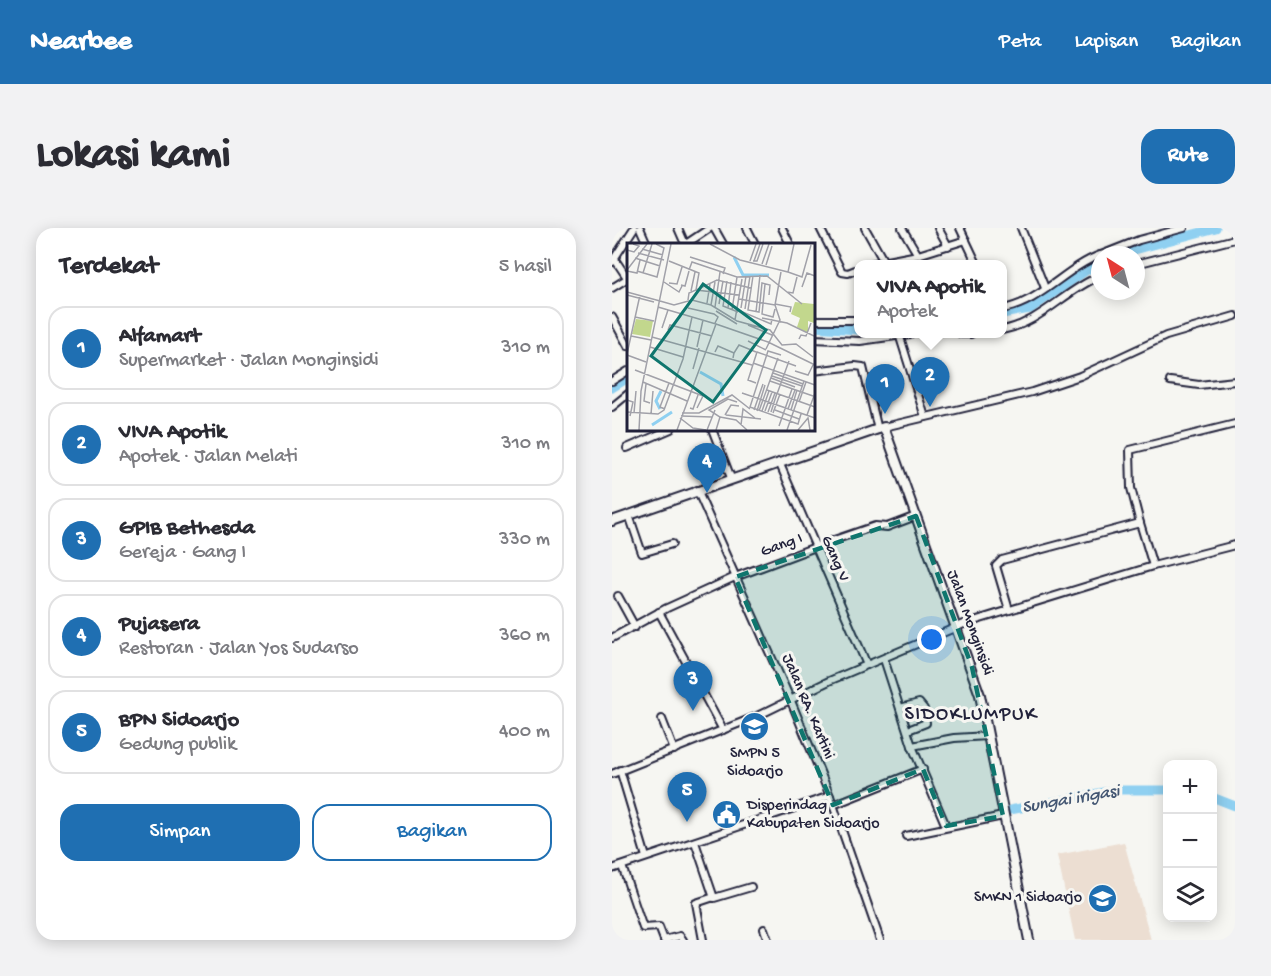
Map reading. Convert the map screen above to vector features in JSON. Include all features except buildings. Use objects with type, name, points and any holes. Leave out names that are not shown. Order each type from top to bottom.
[{"type":"main road","points":[[612,521],[730,478],[881,428]]},
{"type":"main road","name":"Jalan Monginsidi","points":[[881,428],[978,685],[1029,940]]},
{"type":"street","points":[[627,277],[613,260],[634,228]]},
{"type":"street","points":[[640,228],[648,243]]},
{"type":"street","points":[[678,228],[686,243]]},
{"type":"street","points":[[688,243],[712,228],[722,243]]},
{"type":"street","points":[[747,228],[754,243]]},
{"type":"street","points":[[782,228],[790,243]]},
{"type":"street","points":[[820,228],[841,271],[845,274],[854,271]]},
{"type":"street","points":[[865,228],[883,260],[918,255],[966,240]]},
{"type":"street","points":[[902,228],[918,255]]},
{"type":"street","points":[[938,228],[948,246]]},
{"type":"street","points":[[960,228],[975,260]]},
{"type":"street","points":[[1021,228],[1045,288]]},
{"type":"street","points":[[1123,246],[1184,228]]},
{"type":"street","points":[[1145,262],[1235,239]]},
{"type":"street","points":[[1007,308],[1020,304],[1091,259]]},
{"type":"street","points":[[612,288],[627,279]]},
{"type":"street","points":[[1007,328],[1041,315],[1091,281]]},
{"type":"street","points":[[814,371],[863,367],[881,428],[1032,392],[1080,376],[1166,336],[1235,316]]},
{"type":"street","points":[[612,317],[627,344]]},
{"type":"street","points":[[814,320],[854,320]]},
{"type":"street","points":[[814,339],[849,342],[878,338]]},
{"type":"street","points":[[900,338],[925,417]]},
{"type":"street","points":[[613,379],[627,372]]},
{"type":"street","points":[[1170,381],[1199,385],[1235,381]]},
{"type":"street","points":[[612,407],[627,395]]},
{"type":"street","points":[[1153,566],[1131,488],[1130,450],[1235,424]]},
{"type":"street","points":[[627,448],[669,430]]},
{"type":"street","points":[[712,430],[730,478]]},
{"type":"street","name":"Gang V","points":[[779,462],[867,665]]},
{"type":"street","name":"Jalan RA. Kartini","points":[[697,490],[791,701],[830,795],[880,940]]},
{"type":"street","points":[[629,515],[642,553],[672,544]]},
{"type":"street","name":"Gang I","points":[[612,638],[636,627],[659,612],[735,577],[875,526],[887,527],[916,516]]},
{"type":"street","points":[[1009,610],[997,570],[999,562],[1140,523]]},
{"type":"street","points":[[612,774],[791,701],[955,627],[1153,566],[1235,545]]},
{"type":"street","points":[[618,596],[636,627]]},
{"type":"street","points":[[659,612],[723,730]]},
{"type":"street","points":[[884,659],[912,746],[946,826]]},
{"type":"street","points":[[900,708],[919,703],[924,709],[926,723],[908,730]]},
{"type":"street","points":[[662,719],[674,750]]},
{"type":"street","points":[[912,746],[954,738],[988,736]]},
{"type":"street","points":[[620,770],[646,857]]},
{"type":"street","points":[[833,805],[923,770]]},
{"type":"street","points":[[612,869],[830,795]]},
{"type":"street","points":[[906,836],[1003,816]]},
{"type":"street","points":[[694,842],[714,897]]},
{"type":"street","points":[[622,866],[644,928],[659,927],[664,940],[680,936],[683,940]]},
{"type":"street","points":[[703,940],[696,903],[751,887]]},
{"type":"street","points":[[764,929],[768,940]]},
{"type":"highlighted area","points":[[916,516],[972,667],[1003,816],[946,826],[923,769],[833,805],[735,577]]},
{"type":"shaded area","name":"SMKN 1 Sidoarjo","points":[[1124,842],[1151,940],[1075,940],[1057,855]]},
{"type":"waterway","points":[[1145,247],[1216,228]]},
{"type":"waterway","points":[[1007,313],[1030,309],[1091,267]]},
{"type":"waterway","points":[[814,327],[854,330]]},
{"type":"waterway","points":[[612,388],[627,379]]},
{"type":"waterway","name":"Sungai irigasi","points":[[1010,810],[1114,790],[1163,790]]},
{"type":"waterway","name":"Sungai irigasi","points":[[1217,799],[1235,806]]},
{"type":"place","name":"VIVA Apotik","points":[[930,407]]},
{"type":"place","name":"Alfamart","points":[[885,414]]},
{"type":"place","name":"Pujasera","points":[[707,493]]},
{"type":"place","name":"GPIB Bethesda","points":[[693,711]]},
{"type":"place","name":"SMPN 5 Sidoarjo","points":[[755,726]]},
{"type":"place","name":"Disperindag Kabupaten Sidoarjo","points":[[726,815]]},
{"type":"place","name":"BPN Sidoarjo","points":[[687,822]]},
{"type":"place","name":"SMKN 1 Sidoarjo","points":[[1103,898]]},
{"type":"district","name":"SIDOKLUMPUK","points":[[971,715]]}]
